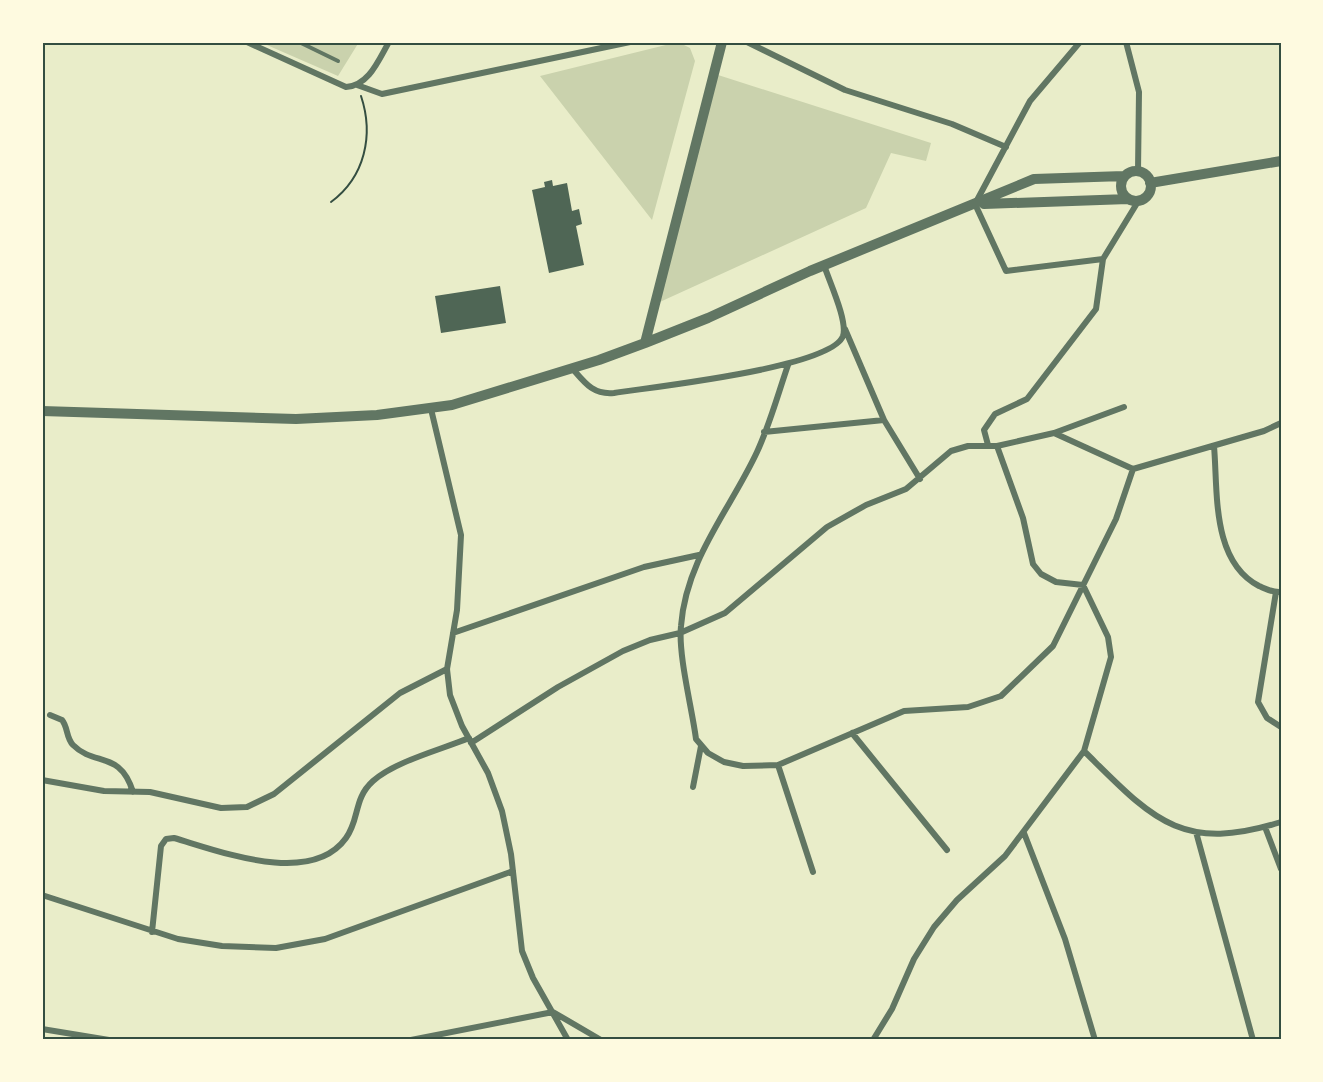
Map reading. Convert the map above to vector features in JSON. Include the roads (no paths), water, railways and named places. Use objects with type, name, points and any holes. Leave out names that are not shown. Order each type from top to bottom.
[{"type":"street","points":[[247,42],[341,86],[357,85],[382,94],[630,42]]},
{"type":"street","points":[[357,85],[368,75],[389,42]]},
{"type":"street","points":[[645,343],[722,42]]},
{"type":"street","points":[[747,42],[845,90],[952,124],[1006,147]]},
{"type":"street","points":[[975,204],[1030,101],[1080,42]]},
{"type":"street","points":[[1126,42],[1139,92],[1138,171]]},
{"type":"street","points":[[1150,183],[1281,161]]},
{"type":"street","points":[[975,204],[1134,199],[1148,194],[1150,183],[1147,177],[1138,171]]},
{"type":"street","points":[[42,411],[260,419],[377,416],[430,409],[474,399],[645,343],[708,318],[824,265],[1034,179],[1124,176],[1138,171]]},
{"type":"street","points":[[1124,176],[1121,186],[1134,199]]},
{"type":"street","points":[[988,445],[983,435],[987,421],[995,414],[1027,399],[1096,309],[1103,259],[1134,199]]},
{"type":"street","points":[[975,204],[1006,271],[1103,259]]},
{"type":"street","points":[[824,265],[844,327],[884,420],[920,478]]},
{"type":"street","points":[[572,368],[589,388],[607,394],[788,365],[834,347],[842,338],[844,327]]},
{"type":"street","points":[[788,365],[757,451],[699,555],[684,598],[680,633],[696,739],[715,758],[733,765],[778,765],[904,711],[968,706],[1000,696],[1053,646],[1116,519],[1133,470]]},
{"type":"street","points":[[152,932],[161,846],[166,839],[174,838],[260,863],[285,863],[312,858],[332,851],[342,843],[351,830],[362,794],[381,775],[470,740],[623,651],[650,640],[680,633],[725,613],[827,528],[866,505],[906,489],[951,451],[968,446],[998,446],[1054,433],[1124,407]]},
{"type":"street","points":[[430,409],[461,535],[453,633],[447,669],[450,695],[488,774],[502,811],[513,871],[522,951],[533,978],[568,1040]]},
{"type":"street","points":[[764,432],[884,420]]},
{"type":"street","points":[[1054,433],[1133,470],[1281,423]]},
{"type":"street","points":[[998,446],[1023,518],[1033,564],[1048,579],[1083,585]]},
{"type":"street","points":[[1214,446],[1222,532],[1228,553],[1248,579],[1278,592],[1258,702],[1267,718],[1281,728]]},
{"type":"street","points":[[453,633],[644,567],[699,555]]},
{"type":"street","points":[[873,1040],[892,1009],[914,958],[934,927],[957,900],[991,870],[1024,833],[1084,751],[1111,657],[1108,637],[1083,585]]},
{"type":"street","points":[[42,780],[104,791],[150,792],[220,808],[238,808],[256,804],[274,794],[400,693],[447,669]]},
{"type":"street","points":[[50,715],[62,720],[69,740],[76,747],[117,765],[125,774],[133,792]]},
{"type":"street","points":[[852,733],[947,850]]},
{"type":"street","points":[[693,787],[701,746]]},
{"type":"street","points":[[1084,751],[1130,797],[1153,815],[1174,826],[1196,832],[1236,831],[1281,822]]},
{"type":"street","points":[[778,765],[813,872]]},
{"type":"street","points":[[1265,826],[1281,869]]},
{"type":"street","points":[[1196,832],[1253,1040]]},
{"type":"street","points":[[1024,833],[1065,939],[1095,1040]]},
{"type":"street","points":[[42,895],[152,932],[222,946],[276,948],[308,943],[513,871]]},
{"type":"street","points":[[411,1040],[553,1012],[601,1040]]},
{"type":"street","points":[[42,1029],[109,1040]]},
{"type":"lane","points":[[298,42],[338,61]]}]
